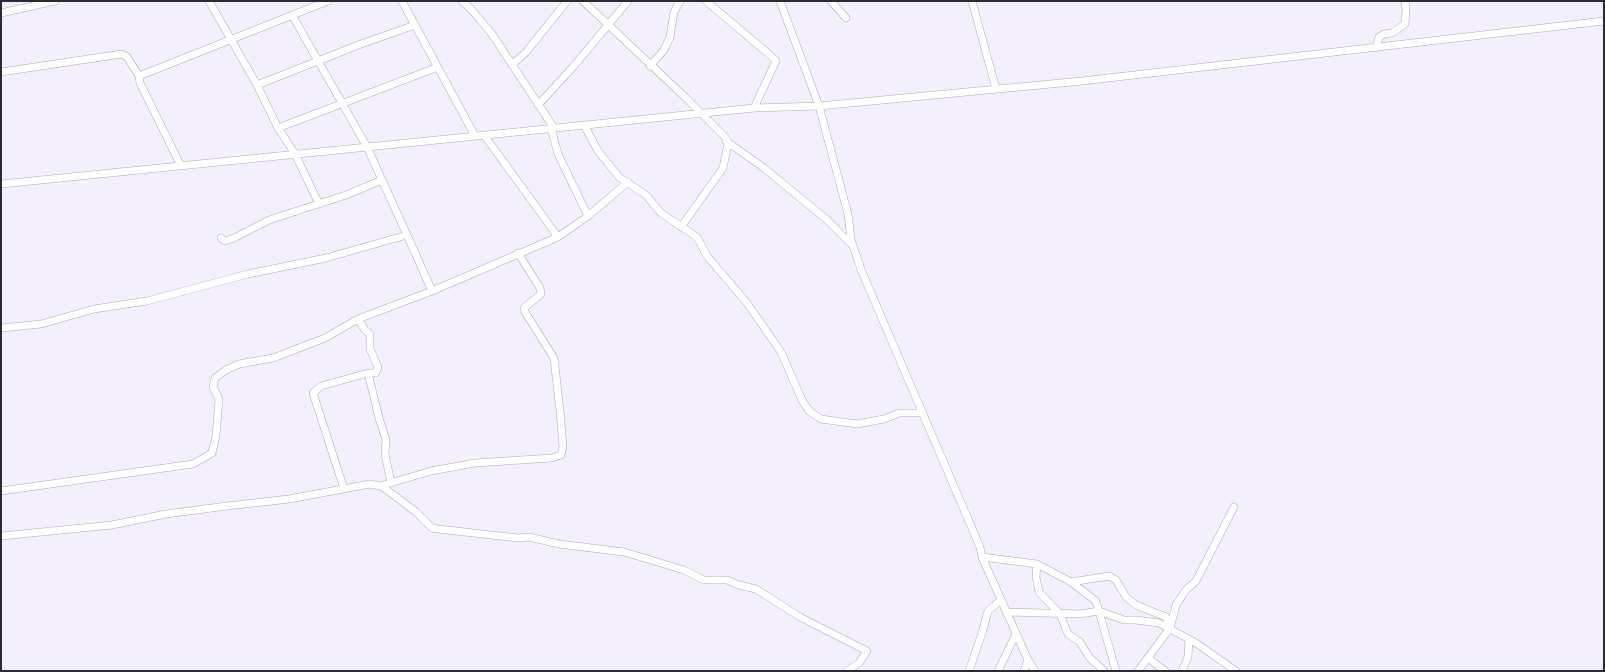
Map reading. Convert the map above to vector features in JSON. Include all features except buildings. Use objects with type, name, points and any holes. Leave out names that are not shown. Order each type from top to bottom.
[{"type":"street","points":[[1,13],[55,1]]},
{"type":"street","points":[[209,1],[257,85],[278,128],[295,154],[319,204]]},
{"type":"street","points":[[138,76],[328,1]]},
{"type":"street","points":[[402,1],[475,136]]},
{"type":"street","points":[[462,1],[492,34],[552,128],[558,154],[588,216]]},
{"type":"street","points":[[512,65],[527,51],[567,1]]},
{"type":"street","points":[[583,1],[701,113],[726,141],[764,168],[826,219],[852,245]]},
{"type":"street","points":[[538,105],[628,1]]},
{"type":"street","points":[[650,66],[664,50],[670,37],[674,12],[680,1]]},
{"type":"street","points":[[706,1],[770,54],[776,62],[754,108]]},
{"type":"street","points":[[780,1],[819,106],[848,214],[852,245],[862,272],[980,547],[982,557],[1028,660],[1035,671]]},
{"type":"street","points":[[831,1],[846,18]]},
{"type":"street","points":[[972,1],[996,89]]},
{"type":"street","points":[[1376,48],[1379,36],[1392,33],[1405,24],[1405,1]]},
{"type":"street","points":[[292,15],[367,147],[432,291]]},
{"type":"street","points":[[1,184],[180,164],[701,113],[754,108],[819,106],[1082,81],[1604,21]]},
{"type":"street","points":[[257,85],[415,25]]},
{"type":"street","points":[[1,72],[122,54],[127,57],[138,76],[180,164]]},
{"type":"street","points":[[278,128],[438,67]]},
{"type":"street","points":[[584,125],[598,151],[620,178],[646,196],[661,213],[697,237],[707,256],[748,303],[781,352],[802,400],[809,411],[821,419],[857,424],[884,419],[898,413],[922,413]]},
{"type":"street","points":[[484,135],[558,237]]},
{"type":"street","points":[[681,227],[723,168],[728,144],[726,141]]},
{"type":"street","points":[[221,238],[224,242],[269,220],[346,195],[382,180]]},
{"type":"street","points":[[1,491],[193,464],[212,453],[216,436],[219,399],[213,386],[215,378],[226,370],[240,364],[273,358],[325,338],[358,319],[432,291],[558,237],[588,216],[628,182]]},
{"type":"street","points":[[1,328],[41,324],[94,309],[147,301],[248,274],[326,258],[407,235]]},
{"type":"street","points":[[380,486],[431,471],[475,463],[552,458],[561,455],[563,447],[554,358],[524,308],[541,294],[540,288],[518,253]]},
{"type":"street","points":[[344,489],[314,393],[321,386],[368,373],[376,373],[378,367],[370,349],[370,334],[358,319]]},
{"type":"street","points":[[368,373],[386,440],[385,454],[391,483]]},
{"type":"street","points":[[1,536],[112,525],[166,514],[289,499],[370,484],[380,486],[416,512],[432,528],[518,538],[529,537],[553,543],[624,552],[684,570],[704,580],[727,580],[756,589],[800,617],[867,651],[859,664],[848,671]]},
{"type":"street","points":[[1138,671],[1170,628],[1176,605],[1186,590],[1196,580],[1234,507]]},
{"type":"street","points":[[982,557],[1037,564],[1071,582],[1096,601],[1116,671]]},
{"type":"street","points":[[1037,564],[1036,578],[1039,592],[1059,613],[1068,634],[1080,642],[1089,656],[1104,671]]},
{"type":"street","points":[[1071,582],[1109,576],[1116,580],[1126,597],[1136,605],[1166,617],[1170,628]]},
{"type":"street","points":[[969,671],[988,611],[1001,600]]},
{"type":"street","points":[[1006,612],[1080,614],[1099,611],[1124,620],[1159,622],[1189,639],[1236,671]]},
{"type":"street","points":[[998,671],[1016,634]]},
{"type":"street","points":[[1182,671],[1188,657],[1189,639]]},
{"type":"street","points":[[1148,658],[1165,671]]},
{"type":"street","points":[[1024,671],[1028,660]]}]
